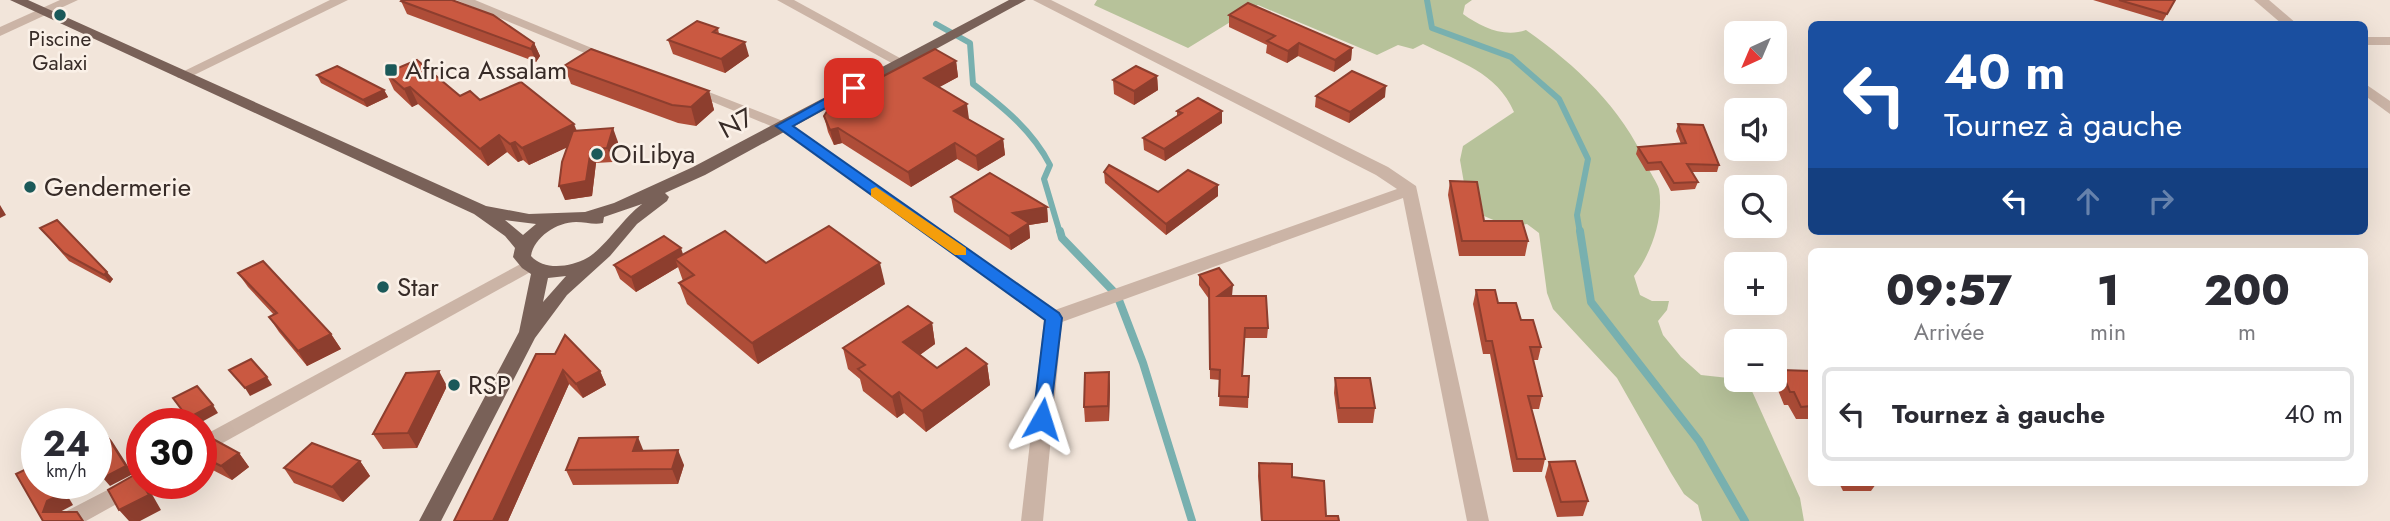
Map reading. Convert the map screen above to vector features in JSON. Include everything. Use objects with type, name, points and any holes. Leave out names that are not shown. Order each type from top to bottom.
[{"type":"main road","points":[[17,0],[480,210],[510,232],[523,246]]},
{"type":"main road","name":"N7","points":[[699,171],[1019,0]]},
{"type":"main road","points":[[480,210],[529,219],[586,217],[620,207],[699,171]]},
{"type":"main road","points":[[430,521],[527,335],[561,291],[646,207],[699,171]]},
{"type":"main road","points":[[586,217],[605,223],[611,231],[611,241]]},
{"type":"main road","points":[[561,219],[544,226],[523,246],[522,257],[534,268],[556,272],[591,262]]},
{"type":"main road","points":[[527,335],[534,268]]},
{"type":"street","points":[[0,32],[71,0]]},
{"type":"street","points":[[183,75],[341,0]]},
{"type":"street","points":[[463,0],[629,66]]},
{"type":"street","points":[[784,0],[902,63]]},
{"type":"street","points":[[1040,0],[1382,171],[1410,190],[1478,521]]},
{"type":"street","points":[[2261,0],[2286,21]]},
{"type":"street","points":[[2368,41],[2390,41]]},
{"type":"street","points":[[680,86],[783,126],[1053,318]]},
{"type":"street","points":[[2368,90],[2390,109]]},
{"type":"street","points":[[1053,318],[1410,190]]},
{"type":"street","points":[[217,438],[534,268]]},
{"type":"street","points":[[1032,521],[1053,318]]},
{"type":"street","points":[[67,521],[126,489]]},
{"type":"green space","points":[[1097,0],[1472,0],[1465,5],[1463,14],[1470,19],[1501,32],[1526,30],[1563,58],[1596,89],[1611,106],[1636,144],[1658,186],[1660,200],[1655,235],[1634,276],[1640,295],[1652,301],[1669,301],[1667,310],[1658,321],[1663,335],[1681,357],[1701,375],[1724,378],[1724,392],[1752,392],[1800,498],[1804,521],[1702,521],[1698,505],[1684,494],[1617,378],[1553,309],[1547,293],[1539,233],[1527,224],[1510,227],[1484,216],[1479,193],[1464,183],[1460,160],[1463,146],[1514,112],[1498,87],[1476,70],[1423,44],[1413,49],[1398,45],[1377,55],[1258,5],[1188,48],[1094,5]]},
{"type":"building","points":[[402,0],[452,0],[493,15],[534,43],[531,49]]},
{"type":"building","points":[[2119,0],[2175,0],[2167,14]]},
{"type":"building","points":[[1248,3],[1352,48],[1335,60],[1299,43],[1288,51],[1267,41],[1275,36],[1229,15]]},
{"type":"building","points":[[697,21],[718,28],[713,32],[745,42],[721,59],[668,40]]},
{"type":"building","points":[[591,49],[709,91],[691,107],[672,105],[564,66]]},
{"type":"building","points":[[935,49],[956,61],[924,78],[967,104],[954,111],[1003,139],[976,156],[955,143],[908,172],[838,128],[830,130],[824,116],[832,103]]},
{"type":"building","points":[[417,60],[460,96],[470,91],[480,100],[521,82],[574,124],[522,148],[515,142],[510,144],[499,135],[480,149],[410,87],[404,89],[386,73]]},
{"type":"building","points":[[337,66],[384,90],[363,100],[317,75]]},
{"type":"building","points":[[1136,66],[1157,76],[1134,91],[1113,80]]},
{"type":"building","points":[[1352,71],[1386,86],[1350,112],[1316,96]]},
{"type":"building","points":[[1198,98],[1222,111],[1164,149],[1143,138],[1182,113],[1177,111]]},
{"type":"building","points":[[1678,124],[1703,125],[1719,165],[1687,164],[1698,182],[1674,183],[1661,162],[1648,163],[1638,147],[1686,143]]},
{"type":"building","points":[[613,128],[607,148],[591,149],[586,181],[559,186],[562,162],[573,131]]},
{"type":"building","points":[[1109,165],[1158,192],[1188,170],[1218,185],[1166,224],[1104,172]]},
{"type":"building","points":[[990,173],[1047,207],[1013,213],[1029,223],[1009,236],[951,197]]},
{"type":"building","points":[[1450,181],[1477,182],[1484,221],[1522,221],[1528,241],[1462,241]]},
{"type":"building","points":[[57,220],[107,272],[104,275],[64,253],[40,228]]},
{"type":"building","points":[[829,226],[880,263],[752,343],[679,283],[694,275],[675,259],[725,231],[766,263]]},
{"type":"building","points":[[664,236],[681,248],[631,277],[614,265]]},
{"type":"building","points":[[263,261],[331,334],[298,351],[269,317],[277,313],[238,273]]},
{"type":"building","points":[[1219,268],[1233,285],[1218,296],[1266,296],[1268,328],[1245,328],[1242,376],[1249,376],[1248,397],[1219,396],[1220,370],[1210,369],[1209,288],[1199,275]]},
{"type":"building","points":[[1476,290],[1495,290],[1498,303],[1516,303],[1521,320],[1533,320],[1541,347],[1530,347],[1542,396],[1528,396],[1545,459],[1517,459],[1492,341],[1486,341]]},
{"type":"building","points":[[908,306],[932,323],[903,342],[937,368],[966,348],[987,364],[922,411],[899,392],[892,397],[858,369],[865,365],[843,348]]},
{"type":"building","points":[[565,335],[600,371],[576,384],[563,370],[493,521],[454,521],[536,354],[555,354]]},
{"type":"building","points":[[251,359],[267,377],[245,388],[229,370]]},
{"type":"building","points":[[1787,370],[1808,371],[1808,406],[1801,407],[1794,392],[1790,392],[1787,385]]},
{"type":"building","points":[[439,371],[408,433],[373,434],[406,373]]},
{"type":"building","points":[[1109,372],[1108,406],[1084,407],[1085,373]]},
{"type":"building","points":[[1335,378],[1370,378],[1375,408],[1339,408]]},
{"type":"building","points":[[197,386],[213,405],[207,408],[180,408],[173,398]]},
{"type":"building","points":[[638,437],[633,451],[678,450],[672,469],[566,470],[579,438]]},
{"type":"building","points":[[217,441],[239,453],[221,466],[217,464]]},
{"type":"building","points":[[312,443],[360,461],[332,487],[284,468]]},
{"type":"building","points":[[112,444],[126,466],[112,473]]},
{"type":"building","points":[[1575,461],[1588,501],[1561,502],[1549,462]]},
{"type":"building","points":[[1259,463],[1292,464],[1292,477],[1324,481],[1326,516],[1338,516],[1339,521],[1262,521]]},
{"type":"building","points":[[126,480],[126,499],[141,499],[119,510],[112,497],[112,488]]},
{"type":"building","points":[[30,499],[51,499],[47,501],[43,512],[77,512],[83,521],[43,521]]},
{"type":"waterway","points":[[1427,0],[1432,28],[1511,57],[1559,99],[1588,159],[1577,215],[1580,233]]},
{"type":"waterway","points":[[936,24],[970,43],[973,84],[1016,120],[1043,152],[1050,165],[1044,179],[1060,233]]},
{"type":"waterway","points":[[1060,231],[1062,238],[1117,295],[1143,363],[1192,521]]},
{"type":"waterway","points":[[1580,231],[1591,302],[1699,441],[1745,521]]},
{"type":"slow traffic","points":[[876,192],[960,252]]},
{"type":"place","name":"Piscine Galaxi","points":[[60,15]]},
{"type":"place","name":"Africa Assalam","points":[[391,70]]},
{"type":"place","name":"OiLibya","points":[[597,154]]},
{"type":"place","name":"Gendermerie","points":[[30,187]]},
{"type":"place","name":"Star","points":[[383,287]]},
{"type":"place","name":"RSP","points":[[454,385]]},
{"type":"route","points":[[854,88],[783,126],[1053,318],[1042,419]]}]
